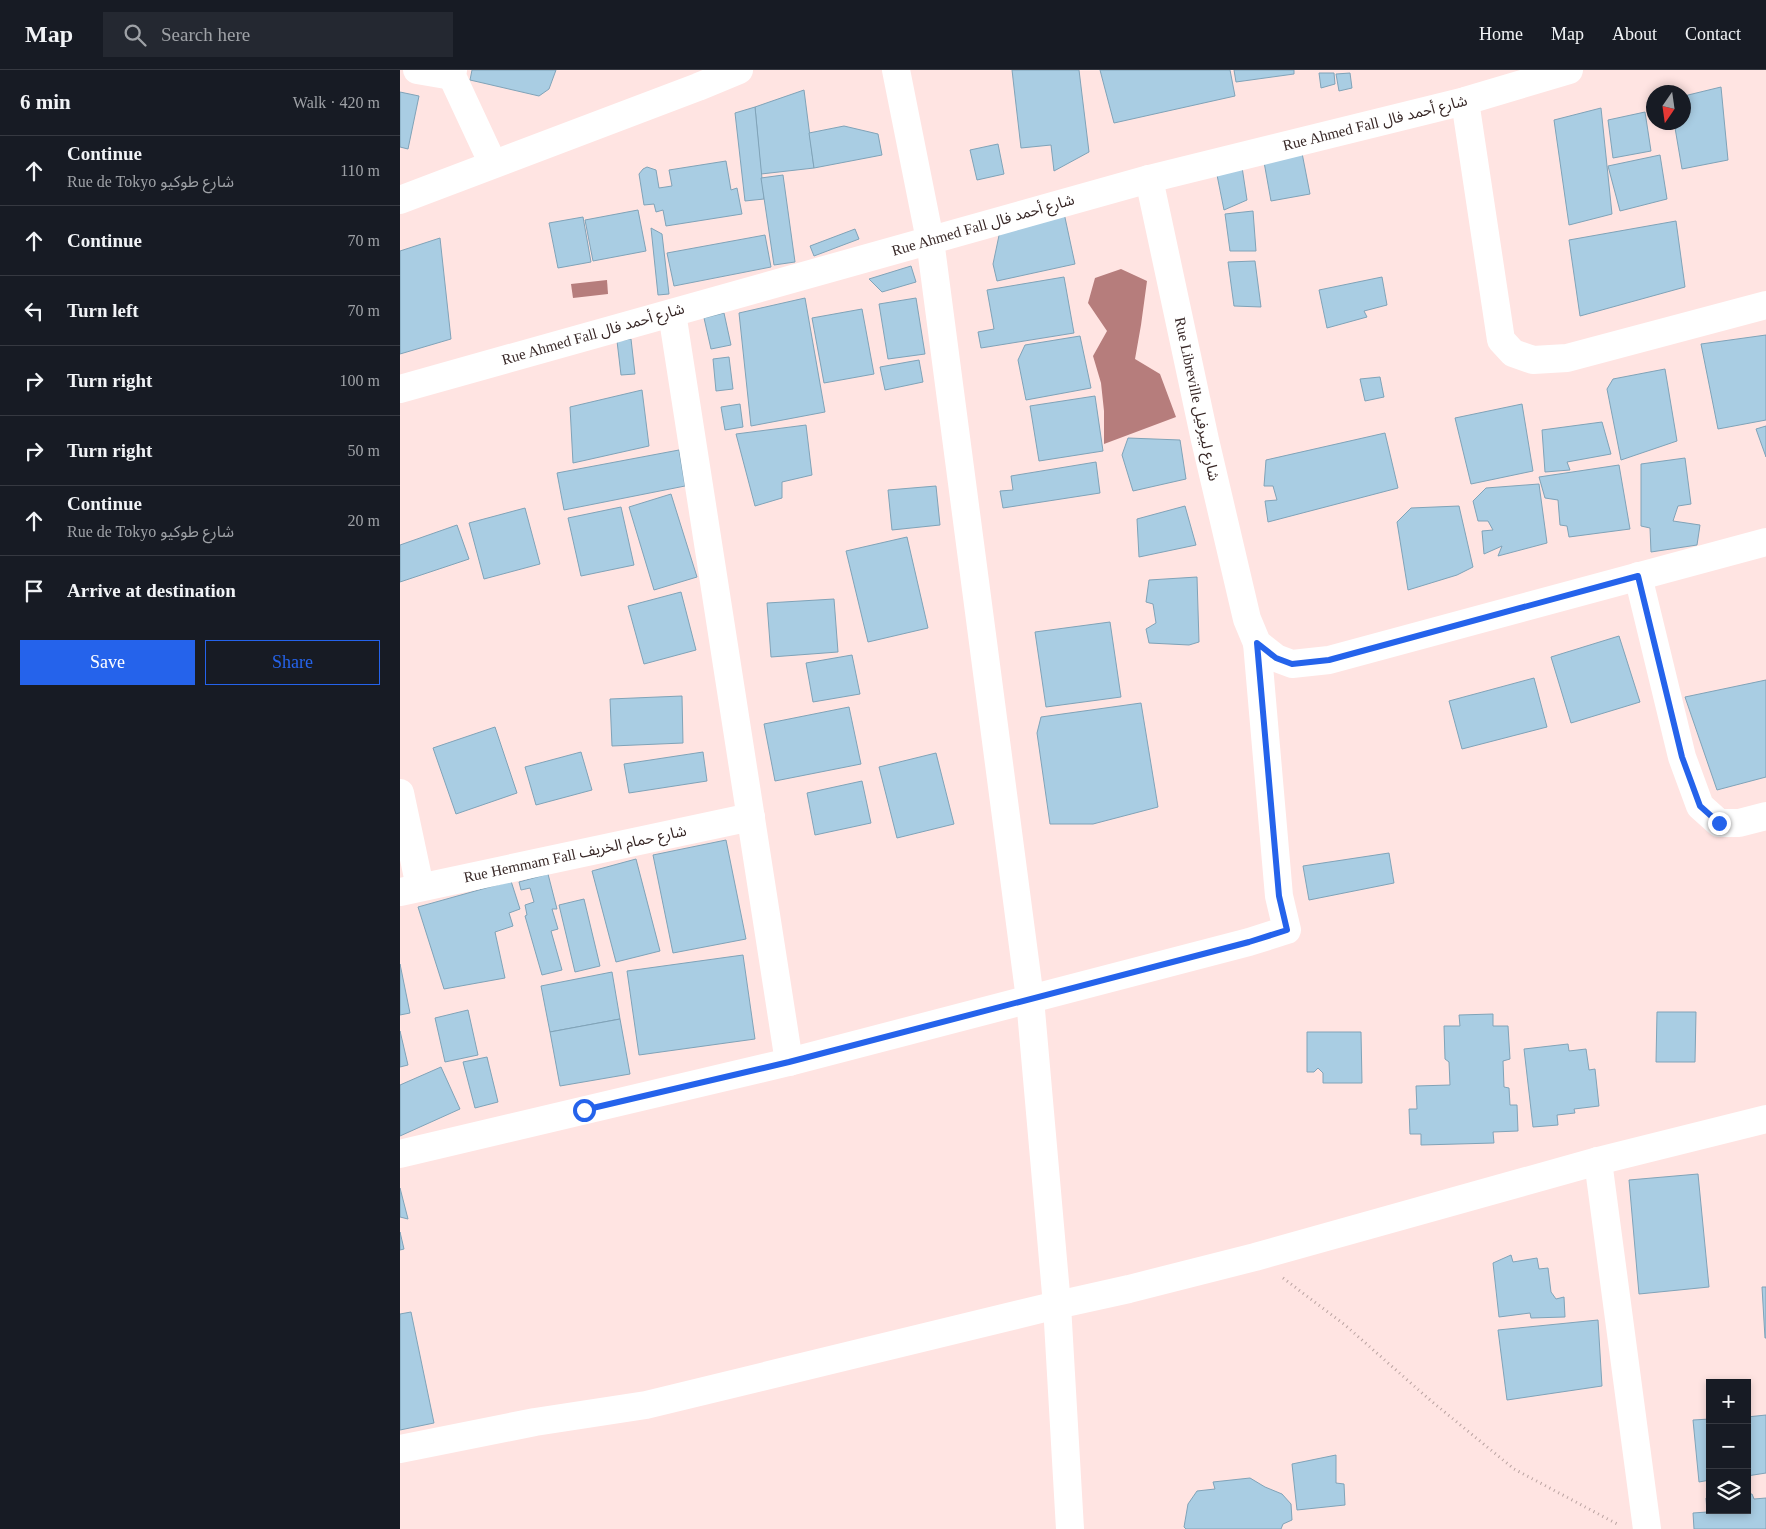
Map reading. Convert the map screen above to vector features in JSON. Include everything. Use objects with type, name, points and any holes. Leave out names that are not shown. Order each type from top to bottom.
[{"type":"street","points":[[417,70],[453,73],[493,164]]},
{"type":"street","points":[[400,200],[739,70]]},
{"type":"street","points":[[896,70],[930,240],[1030,999],[1057,1305],[1070,1529]]},
{"type":"street","name":"Rue Ahmed Fall شارع أحمد فال","points":[[400,389],[1150,179],[1465,101],[1569,70]]},
{"type":"street","points":[[1465,101],[1501,340],[1512,353],[1533,360],[1567,358],[1766,304]]},
{"type":"street","name":"Rue Libreville شارع ليبرفيل","points":[[1150,179],[1205,440],[1247,619],[1257,643]]},
{"type":"street","points":[[672,313],[789,1062]]},
{"type":"street","points":[[1257,643],[1276,658],[1292,664],[1329,660],[1766,542]]},
{"type":"street","points":[[1638,576],[1682,757],[1700,806],[1719,823],[1738,823],[1766,816]]},
{"type":"street","points":[[400,1154],[789,1062],[1249,942],[1287,930],[1279,896],[1257,643]]},
{"type":"street","points":[[400,793],[410,890]]},
{"type":"street","name":"Rue Hemmam Fall شارع حمام الخريف","points":[[410,890],[751,817]]},
{"type":"street","points":[[400,1449],[535,1422],[646,1405],[1129,1289],[1255,1257],[1598,1161],[1766,1119]]},
{"type":"street","points":[[1598,1161],[1647,1529]]},
{"type":"path","points":[[1255,1257],[1345,1325],[1430,1400],[1514,1468],[1627,1529]]},
{"type":"shaded area","points":[[1121,269],[1147,281],[1135,359],[1160,374],[1176,417],[1104,444],[1104,411],[1101,383],[1093,356],[1107,331],[1088,303],[1095,278]]},
{"type":"shaded area","points":[[607,280],[608,294],[573,298],[571,284]]},
{"type":"building","points":[[472,70],[556,70],[549,89],[539,96],[470,80]]},
{"type":"building","points":[[1012,70],[1079,70],[1089,152],[1054,171],[1051,145],[1021,148]]},
{"type":"building","points":[[1100,70],[1230,70],[1235,96],[1114,123]]},
{"type":"building","points":[[1234,70],[1294,70],[1294,74],[1236,82]]},
{"type":"building","points":[[1319,73],[1334,73],[1335,84],[1321,88]]},
{"type":"building","points":[[1350,73],[1352,88],[1339,91],[1336,74]]},
{"type":"building","points":[[1721,87],[1728,160],[1682,169],[1675,130],[1691,130],[1691,94]]},
{"type":"building","points":[[804,90],[814,168],[761,174],[755,107]]},
{"type":"building","points":[[400,92],[419,96],[408,149],[400,147]]},
{"type":"building","points":[[755,107],[764,199],[745,201],[735,113]]},
{"type":"building","points":[[1601,108],[1612,214],[1569,225],[1554,120]]},
{"type":"building","points":[[1645,112],[1646,130],[1648,130],[1651,151],[1613,158],[1608,120]]},
{"type":"building","points":[[844,126],[878,134],[882,155],[814,168],[809,133]]},
{"type":"building","points":[[998,144],[1004,174],[977,180],[970,150]]},
{"type":"building","points":[[1302,153],[1310,194],[1271,201],[1264,162]]},
{"type":"building","points":[[1660,155],[1667,199],[1620,211],[1608,166]]},
{"type":"building","points":[[726,161],[731,190],[737,188],[742,214],[666,226],[663,210],[656,212],[654,204],[644,205],[639,174],[643,169],[647,167],[656,170],[659,188],[672,186],[669,170]]},
{"type":"building","points":[[1242,167],[1247,200],[1224,210],[1216,170]]},
{"type":"building","points":[[783,175],[795,262],[774,265],[761,178]]},
{"type":"building","points":[[638,210],[646,251],[593,261],[585,220]]},
{"type":"building","points":[[1253,211],[1256,251],[1230,251],[1225,214]]},
{"type":"building","points":[[1064,213],[1075,264],[997,281],[993,264],[1001,226]]},
{"type":"building","points":[[583,217],[591,262],[558,268],[549,223]]},
{"type":"building","points":[[1676,221],[1685,287],[1580,316],[1569,240]]},
{"type":"building","points":[[651,228],[662,234],[669,294],[658,295]]},
{"type":"building","points":[[855,229],[859,239],[814,256],[810,246]]},
{"type":"building","points":[[765,235],[771,267],[674,286],[667,253]]},
{"type":"building","points":[[440,238],[451,339],[400,354],[400,251]]},
{"type":"building","points":[[1255,261],[1261,307],[1234,306],[1228,262]]},
{"type":"building","points":[[911,266],[916,282],[882,292],[869,279]]},
{"type":"building","points":[[1064,277],[1074,333],[981,348],[978,332],[994,329],[987,290]]},
{"type":"building","points":[[1382,277],[1387,305],[1364,311],[1367,317],[1327,328],[1319,290]]},
{"type":"building","points":[[805,298],[825,412],[751,426],[739,313]]},
{"type":"building","points":[[916,298],[925,354],[888,359],[879,304]]},
{"type":"building","points":[[862,309],[874,374],[824,383],[812,318]]},
{"type":"building","points":[[724,313],[731,345],[711,349],[704,318]]},
{"type":"building","points":[[1766,335],[1766,420],[1718,429],[1701,344]]},
{"type":"building","points":[[1080,336],[1091,388],[1026,400],[1018,360],[1025,345]]},
{"type":"building","points":[[631,339],[635,374],[621,375],[617,341]]},
{"type":"building","points":[[729,357],[733,389],[716,391],[713,359]]},
{"type":"building","points":[[919,360],[923,382],[885,390],[880,367]]},
{"type":"building","points":[[1665,369],[1677,441],[1621,460],[1607,389],[1613,379]]},
{"type":"building","points":[[1380,377],[1384,397],[1365,401],[1360,379]]},
{"type":"building","points":[[642,390],[649,446],[573,463],[570,407]]},
{"type":"building","points":[[1095,396],[1103,451],[1039,461],[1030,406]]},
{"type":"building","points":[[740,404],[743,427],[725,430],[721,407]]},
{"type":"building","points":[[1522,404],[1533,471],[1471,484],[1455,418]]},
{"type":"building","points":[[1602,422],[1611,454],[1567,462],[1570,470],[1545,472],[1542,430]]},
{"type":"building","points":[[806,425],[812,475],[782,482],[782,498],[755,506],[736,434]]},
{"type":"building","points":[[1766,426],[1766,457],[1756,429]]},
{"type":"building","points":[[1385,433],[1398,488],[1268,522],[1265,501],[1277,500],[1273,486],[1264,486],[1266,460]]},
{"type":"building","points":[[1128,438],[1180,440],[1186,479],[1133,491],[1122,455]]},
{"type":"building","points":[[679,450],[685,486],[564,510],[557,473]]},
{"type":"building","points":[[1685,458],[1691,504],[1678,506],[1673,521],[1700,525],[1697,545],[1651,552],[1650,528],[1641,526],[1641,464]]},
{"type":"building","points":[[1096,462],[1100,493],[1003,508],[1000,491],[1013,490],[1011,476]]},
{"type":"building","points":[[1619,465],[1630,529],[1569,537],[1567,526],[1560,525],[1558,500],[1545,498],[1539,477]]},
{"type":"building","points":[[1539,484],[1547,543],[1498,556],[1502,546],[1484,554],[1482,531],[1493,530],[1488,521],[1478,521],[1473,501],[1486,488]]},
{"type":"building","points":[[936,486],[940,525],[892,530],[888,490]]},
{"type":"building","points":[[671,494],[697,577],[654,590],[629,507]]},
{"type":"building","points":[[1185,506],[1196,545],[1139,557],[1137,519]]},
{"type":"building","points":[[1459,506],[1473,567],[1457,575],[1408,590],[1397,522],[1411,508]]},
{"type":"building","points":[[621,507],[634,565],[581,576],[568,518]]},
{"type":"building","points":[[525,508],[540,564],[484,579],[469,523]]},
{"type":"building","points":[[457,525],[469,559],[400,582],[400,545]]},
{"type":"building","points":[[907,537],[928,628],[868,642],[846,551]]},
{"type":"building","points":[[1197,577],[1199,642],[1189,645],[1149,643],[1146,629],[1156,623],[1153,604],[1146,602],[1149,580]]},
{"type":"building","points":[[681,592],[696,650],[644,664],[628,606]]},
{"type":"building","points":[[834,599],[838,652],[771,657],[767,603]]},
{"type":"building","points":[[1110,622],[1121,697],[1046,707],[1035,632]]},
{"type":"building","points":[[1619,636],[1640,702],[1571,723],[1551,657]]},
{"type":"building","points":[[852,655],[860,694],[813,702],[806,663]]},
{"type":"building","points":[[1534,678],[1547,727],[1462,749],[1449,701]]},
{"type":"building","points":[[1766,680],[1766,777],[1717,790],[1685,697]]},
{"type":"building","points":[[682,696],[683,743],[612,746],[610,699]]},
{"type":"building","points":[[1141,703],[1158,807],[1093,824],[1050,824],[1037,733],[1041,717]]},
{"type":"building","points":[[849,707],[861,764],[775,781],[764,724]]},
{"type":"building","points":[[495,727],[517,793],[456,814],[433,748]]},
{"type":"building","points":[[581,752],[592,790],[536,805],[525,767]]},
{"type":"building","points":[[703,752],[707,781],[629,793],[624,764]]},
{"type":"building","points":[[936,753],[954,824],[897,838],[879,767]]},
{"type":"building","points":[[862,781],[871,823],[815,835],[807,793]]},
{"type":"building","points":[[726,840],[746,939],[673,953],[653,855]]},
{"type":"building","points":[[1389,853],[1394,883],[1309,900],[1303,866]]},
{"type":"building","points":[[636,859],[660,951],[616,962],[592,871]]},
{"type":"building","points":[[548,874],[557,909],[552,909],[558,929],[551,931],[562,970],[542,975],[525,916],[527,915],[525,905],[534,902],[530,888],[521,890],[519,882]]},
{"type":"building","points":[[511,881],[520,909],[509,913],[513,926],[495,932],[505,978],[444,989],[418,907]]},
{"type":"building","points":[[584,899],[600,966],[575,972],[559,905]]},
{"type":"building","points":[[743,955],[755,1039],[639,1055],[627,971]]},
{"type":"building","points":[[400,964],[410,1013],[400,1015]]},
{"type":"building","points":[[612,972],[620,1019],[550,1032],[541,986]]},
{"type":"building","points":[[468,1010],[478,1055],[445,1062],[435,1018]]},
{"type":"building","points":[[1657,1012],[1696,1012],[1695,1062],[1656,1062]]},
{"type":"building","points":[[1493,1014],[1493,1026],[1508,1026],[1510,1059],[1503,1061],[1504,1087],[1509,1088],[1510,1105],[1517,1105],[1518,1131],[1493,1132],[1494,1143],[1421,1145],[1421,1134],[1410,1134],[1409,1109],[1417,1109],[1416,1086],[1450,1085],[1449,1062],[1445,1059],[1444,1026],[1460,1026],[1459,1015]]},
{"type":"building","points":[[620,1019],[630,1074],[560,1086],[550,1032]]},
{"type":"building","points":[[400,1031],[408,1065],[400,1067]]},
{"type":"building","points":[[1307,1032],[1361,1032],[1362,1083],[1323,1083],[1323,1073],[1318,1068],[1314,1072],[1307,1072]]},
{"type":"building","points":[[1568,1044],[1569,1051],[1586,1049],[1589,1070],[1595,1069],[1599,1106],[1574,1109],[1575,1113],[1557,1115],[1558,1125],[1533,1127],[1524,1049]]},
{"type":"building","points":[[487,1057],[498,1102],[475,1108],[463,1062]]},
{"type":"building","points":[[441,1067],[460,1109],[400,1136],[400,1085]]},
{"type":"building","points":[[1698,1174],[1709,1287],[1639,1294],[1629,1180]]},
{"type":"building","points":[[400,1188],[408,1219],[400,1217]]},
{"type":"building","points":[[400,1232],[404,1249],[400,1250]]},
{"type":"building","points":[[1511,1255],[1513,1262],[1537,1258],[1539,1269],[1548,1268],[1551,1292],[1556,1299],[1564,1297],[1565,1317],[1531,1318],[1530,1313],[1499,1317],[1493,1263]]},
{"type":"building","points":[[1762,1287],[1766,1287],[1766,1338],[1765,1338]]},
{"type":"building","points":[[411,1312],[434,1423],[400,1430],[400,1314]]},
{"type":"building","points":[[1598,1320],[1602,1386],[1507,1400],[1498,1330]]},
{"type":"building","points":[[1766,1415],[1766,1473],[1751,1475],[1751,1424],[1751,1417]]},
{"type":"building","points":[[1706,1419],[1706,1481],[1699,1482],[1693,1420]]},
{"type":"building","points":[[1336,1455],[1336,1483],[1344,1484],[1345,1505],[1297,1510],[1292,1464]]},
{"type":"building","points":[[1250,1478],[1282,1494],[1291,1504],[1292,1520],[1283,1524],[1281,1529],[1186,1529],[1184,1527],[1188,1504],[1197,1491],[1215,1489],[1213,1482]]},
{"type":"building","points":[[1752,1494],[1754,1499],[1766,1498],[1766,1529],[1694,1529],[1693,1513],[1751,1514]]},
{"type":"route","points":[[584,1110],[789,1062],[1249,942],[1287,930],[1279,896],[1257,643],[1276,658],[1292,664],[1329,660],[1638,576],[1682,757],[1700,806],[1719,823]]}]
